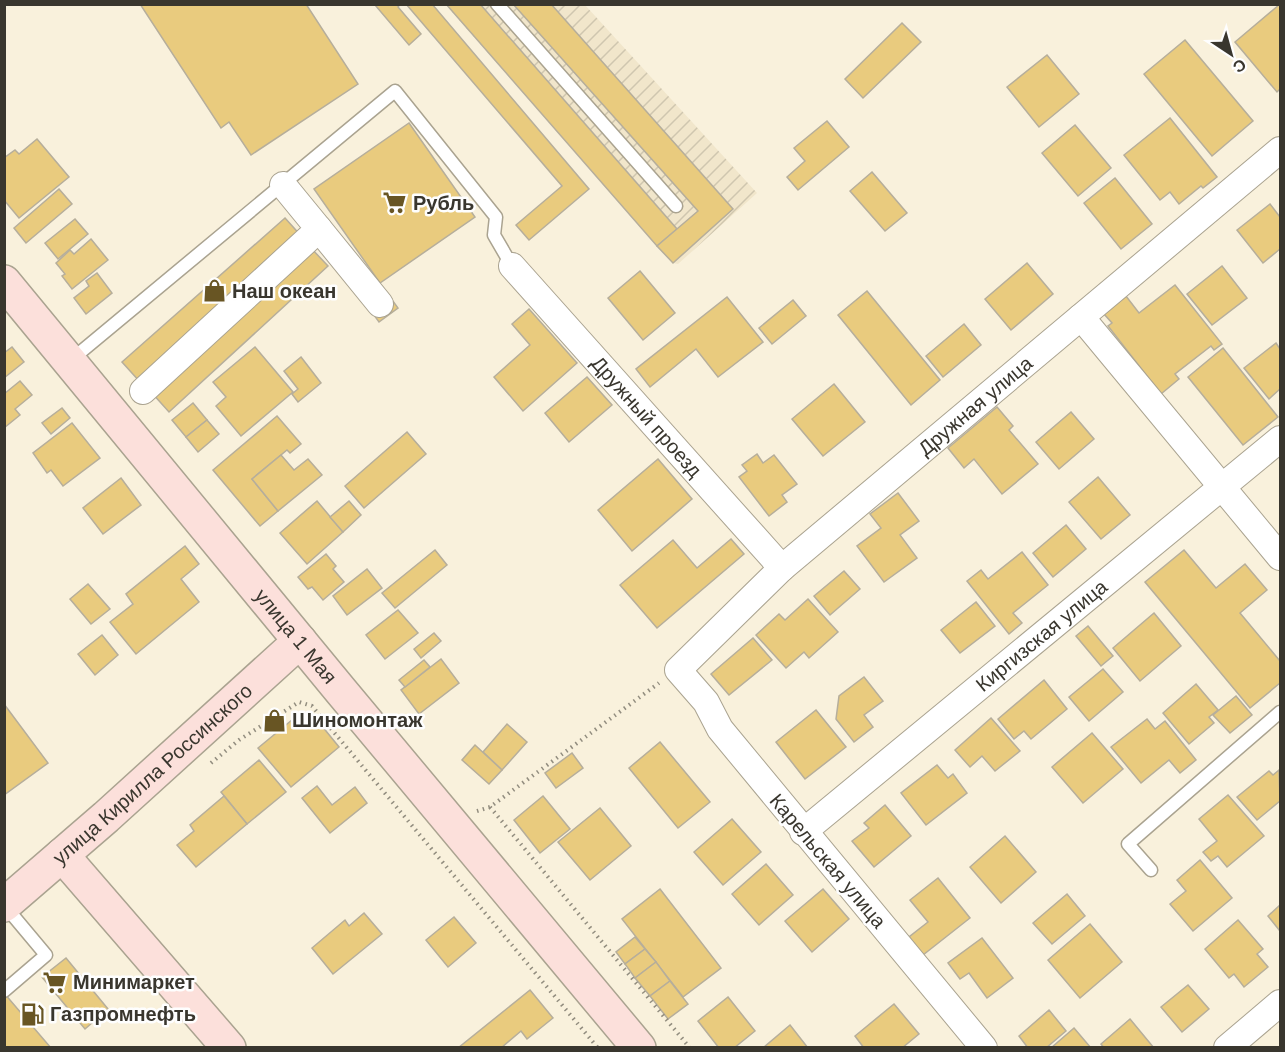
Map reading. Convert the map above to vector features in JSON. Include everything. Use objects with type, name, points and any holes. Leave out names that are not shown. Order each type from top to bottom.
[{"type":"main road","name":"улица 1 Мая","points":[[4,282],[639,1047]]},
{"type":"main road","name":"улица Кирилла Россинского","points":[[4,905],[300,641]]},
{"type":"main road","points":[[62,855],[229,1047]]},
{"type":"street","name":"Дружная улица","points":[[678,670],[782,568],[1281,150]]},
{"type":"street","points":[[283,184],[380,304]]},
{"type":"street","points":[[143,391],[319,229]]},
{"type":"street","name":"Дружный проезд","points":[[512,267],[782,568]]},
{"type":"street","points":[[1081,317],[1281,557]]},
{"type":"street","name":"Киргизская улица","points":[[804,832],[1281,439]]},
{"type":"street","name":"Карельская улица","points":[[678,670],[706,702],[720,729],[984,1047]]},
{"type":"street","points":[[1227,1047],[1281,1003]]},
{"type":"lane","points":[[497,4],[676,206]]},
{"type":"lane","points":[[70,361],[395,91],[496,217],[494,235],[512,267]]},
{"type":"lane","points":[[1151,870],[1128,844],[1281,712]]},
{"type":"lane","points":[[4,905],[46,955],[4,991]]},
{"type":"path","points":[[451,821],[490,807],[678,670]]},
{"type":"path","points":[[202,771],[239,740],[299,702],[312,706],[598,1047]]},
{"type":"path","points":[[490,807],[690,1047]]},
{"type":"shaded area","points":[[446,5],[585,5],[757,193],[678,264],[673,263]]},
{"type":"building","points":[[140,4],[306,4],[358,84],[251,155],[229,122],[221,128]]},
{"type":"building","points":[[400,4],[398,7],[421,34],[409,45],[375,5]]},
{"type":"building","points":[[406,4],[432,4],[589,189],[529,240],[516,225],[562,186]]},
{"type":"building","points":[[446,4],[480,4],[677,229],[657,246]]},
{"type":"building","points":[[513,4],[551,4],[733,209],[673,263],[657,246],[698,211]]},
{"type":"building","points":[[1280,4],[1280,89],[1277,92],[1235,42]]},
{"type":"building","points":[[902,23],[921,42],[863,98],[845,79]]},
{"type":"building","points":[[1185,40],[1253,121],[1212,156],[1144,74]]},
{"type":"building","points":[[1047,55],[1079,94],[1039,127],[1007,87]]},
{"type":"building","points":[[1170,118],[1217,177],[1203,188],[1201,186],[1179,204],[1170,192],[1160,200],[1124,155]]},
{"type":"building","points":[[827,121],[849,147],[798,190],[787,177],[805,161],[794,148]]},
{"type":"building","name":"Рубль","points":[[409,123],[475,217],[380,283],[314,189]]},
{"type":"building","points":[[1075,125],[1111,168],[1078,196],[1042,153]]},
{"type":"building","points":[[37,139],[69,177],[19,218],[4,200],[4,158],[15,150],[19,154]]},
{"type":"building","points":[[872,172],[907,213],[885,231],[850,191]]},
{"type":"building","points":[[1115,178],[1152,224],[1121,249],[1084,203]]},
{"type":"building","points":[[59,189],[72,204],[26,243],[14,228]]},
{"type":"building","points":[[1270,204],[1280,217],[1280,249],[1263,263],[1237,230]]},
{"type":"building","points":[[285,218],[303,238],[140,382],[122,362]]},
{"type":"building","points":[[75,219],[88,234],[58,259],[45,243]]},
{"type":"building","points":[[91,239],[108,260],[72,289],[62,276],[65,274],[56,263],[70,250],[74,254]]},
{"type":"building","points":[[310,247],[328,266],[169,412],[152,393]]},
{"type":"building","points":[[1027,263],[1053,294],[1011,330],[985,299]]},
{"type":"building","points":[[1222,266],[1247,298],[1212,325],[1187,294]]},
{"type":"building","points":[[640,271],[675,313],[643,340],[608,298]]},
{"type":"building","points":[[97,273],[112,293],[86,314],[74,298],[89,286],[86,281]]},
{"type":"building","points":[[1175,285],[1222,344],[1214,350],[1211,346],[1175,374],[1179,379],[1161,394],[1108,326],[1112,323],[1104,314],[1126,296],[1139,313]]},
{"type":"building","points":[[867,291],[940,380],[911,405],[838,315]]},
{"type":"building","points":[[390,297],[398,308],[379,322],[371,311]]},
{"type":"building","points":[[727,297],[763,342],[718,377],[696,349],[650,387],[636,369]]},
{"type":"building","points":[[793,300],[806,316],[772,344],[759,328]]},
{"type":"building","points":[[529,309],[577,363],[523,411],[494,377],[530,345],[512,324]]},
{"type":"building","points":[[964,324],[981,345],[943,377],[926,356]]},
{"type":"building","points":[[1276,343],[1280,349],[1280,389],[1269,399],[1244,368]]},
{"type":"building","points":[[12,347],[24,362],[4,378],[4,353]]},
{"type":"building","points":[[255,347],[293,392],[241,436],[216,406],[226,397],[213,382]]},
{"type":"building","points":[[1223,348],[1278,417],[1243,445],[1188,377]]},
{"type":"building","points":[[301,357],[321,383],[298,402],[292,394],[298,389],[284,371]]},
{"type":"building","points":[[587,377],[612,405],[569,442],[545,413]]},
{"type":"building","points":[[20,381],[32,395],[15,409],[20,415],[4,428],[4,394]]},
{"type":"building","points":[[834,384],[865,422],[823,456],[792,419]]},
{"type":"building","points":[[193,403],[207,420],[186,437],[172,420]]},
{"type":"building","points":[[997,407],[1013,426],[1009,430],[1038,464],[1002,494],[974,459],[964,468],[948,448]]},
{"type":"building","points":[[62,408],[70,418],[51,434],[42,423]]},
{"type":"building","points":[[1071,412],[1094,439],[1059,469],[1036,442]]},
{"type":"building","points":[[277,416],[301,444],[290,453],[287,450],[252,479],[278,511],[260,526],[213,470]]},
{"type":"building","points":[[207,420],[219,434],[198,452],[186,437]]},
{"type":"building","points":[[72,423],[100,458],[63,486],[51,470],[47,473],[33,453]]},
{"type":"building","points":[[407,432],[426,454],[364,508],[345,486]]},
{"type":"building","points":[[757,454],[763,463],[774,455],[797,484],[782,495],[787,502],[769,516],[739,477],[747,471],[742,465]]},
{"type":"building","points":[[281,455],[294,470],[308,459],[322,475],[278,511],[252,479]]},
{"type":"building","points":[[658,459],[692,499],[632,551],[598,510]]},
{"type":"building","points":[[1098,477],[1130,515],[1101,539],[1069,502]]},
{"type":"building","points":[[121,478],[141,505],[103,534],[83,508]]},
{"type":"building","points":[[898,493],[919,521],[900,535],[917,558],[884,582],[857,546],[881,528],[870,514]]},
{"type":"building","points":[[317,501],[343,532],[307,564],[280,533]]},
{"type":"building","points":[[349,501],[361,515],[343,532],[330,517]]},
{"type":"building","points":[[1066,525],[1086,549],[1053,577],[1033,553]]},
{"type":"building","points":[[731,539],[744,554],[657,628],[620,585],[673,540],[697,568]]},
{"type":"building","points":[[185,546],[199,564],[181,579],[199,602],[136,654],[110,622],[133,604],[126,594]]},
{"type":"building","points":[[435,550],[447,565],[395,608],[382,593]]},
{"type":"building","points":[[1184,550],[1216,588],[1245,564],[1267,590],[1240,613],[1280,661],[1280,683],[1250,708],[1145,582]]},
{"type":"building","points":[[1022,552],[1048,585],[1013,613],[1022,623],[1009,634],[967,581],[981,570],[988,579]]},
{"type":"building","points":[[326,554],[336,566],[333,569],[344,582],[323,600],[312,587],[308,589],[298,577]]},
{"type":"building","points":[[367,569],[382,588],[347,615],[333,596]]},
{"type":"building","points":[[844,571],[860,589],[830,615],[814,596]]},
{"type":"building","points":[[88,584],[110,609],[91,624],[70,599]]},
{"type":"building","points":[[808,599],[838,632],[809,658],[804,652],[786,668],[756,635],[779,614],[785,620]]},
{"type":"building","points":[[976,602],[995,626],[960,653],[941,630]]},
{"type":"building","points":[[398,610],[418,633],[385,659],[366,635]]},
{"type":"building","points":[[1154,613],[1181,646],[1140,681],[1113,648]]},
{"type":"building","points":[[1088,626],[1113,656],[1101,666],[1076,636]]},
{"type":"building","points":[[434,633],[441,641],[421,658],[414,649]]},
{"type":"building","points":[[102,635],[118,655],[95,675],[78,654]]},
{"type":"building","points":[[753,638],[772,660],[729,695],[711,674]]},
{"type":"building","points":[[441,659],[459,683],[419,714],[401,690]]},
{"type":"building","points":[[424,660],[430,667],[405,687],[399,680]]},
{"type":"building","points":[[1103,669],[1123,692],[1089,721],[1069,697]]},
{"type":"building","points":[[864,677],[883,701],[864,715],[873,727],[854,742],[836,719],[839,696]]},
{"type":"building","points":[[1044,680],[1067,709],[1031,739],[1024,731],[1014,739],[998,719]]},
{"type":"building","points":[[1196,684],[1218,710],[1209,717],[1214,723],[1189,744],[1163,713]]},
{"type":"building","points":[[1236,696],[1252,715],[1230,733],[1213,715]]},
{"type":"building","points":[[4,704],[48,763],[4,795]]},
{"type":"building","points":[[816,710],[846,747],[805,779],[776,742]]},
{"type":"building","points":[[298,715],[313,715],[339,747],[291,787],[258,748]]},
{"type":"building","points":[[991,718],[1020,751],[995,771],[982,756],[970,767],[955,750]]},
{"type":"building","points":[[1147,719],[1155,729],[1165,721],[1196,760],[1180,773],[1169,760],[1141,783],[1111,747]]},
{"type":"building","points":[[507,724],[527,742],[502,770],[483,752]]},
{"type":"building","points":[[1092,733],[1123,769],[1083,803],[1052,767]]},
{"type":"building","points":[[660,742],[710,802],[678,828],[629,768]]},
{"type":"building","points":[[475,745],[502,770],[489,784],[462,760]]},
{"type":"building","points":[[572,753],[583,768],[556,788],[545,773]]},
{"type":"building","points":[[259,760],[286,792],[247,824],[221,792]]},
{"type":"building","points":[[937,765],[948,778],[953,774],[967,793],[926,825],[901,793]]},
{"type":"building","points":[[1279,770],[1280,801],[1257,820],[1237,797],[1269,771],[1273,775]]},
{"type":"building","points":[[317,786],[332,805],[355,787],[367,803],[330,833],[302,798]]},
{"type":"building","points":[[1228,795],[1264,836],[1227,867],[1218,856],[1211,861],[1203,852],[1217,841],[1199,819]]},
{"type":"building","points":[[224,796],[247,824],[196,867],[177,845],[194,831],[190,825]]},
{"type":"building","points":[[543,796],[570,829],[540,853],[514,820]]},
{"type":"building","points":[[885,805],[911,836],[874,867],[852,841],[869,828],[864,823]]},
{"type":"building","points":[[600,808],[631,846],[590,880],[558,842]]},
{"type":"building","points":[[732,819],[761,852],[723,885],[694,852]]},
{"type":"building","points":[[1005,836],[1036,872],[1001,903],[970,867]]},
{"type":"building","points":[[1200,860],[1232,898],[1193,931],[1170,904],[1186,891],[1177,880]]},
{"type":"building","points":[[766,864],[793,895],[759,925],[732,894]]},
{"type":"building","points":[[938,878],[970,918],[923,955],[909,937],[928,922],[910,900]]},
{"type":"building","points":[[660,889],[721,968],[683,997],[622,919]]},
{"type":"building","points":[[823,889],[849,919],[812,952],[785,921]]},
{"type":"building","points":[[1067,894],[1085,916],[1052,944],[1033,923]]},
{"type":"building","points":[[1280,905],[1280,931],[1268,916]]},
{"type":"building","points":[[364,913],[382,934],[333,974],[312,948],[345,920],[349,926]]},
{"type":"building","points":[[454,917],[476,943],[448,967],[426,940]]},
{"type":"building","points":[[1238,920],[1263,949],[1257,954],[1268,967],[1244,987],[1234,974],[1229,978],[1205,949]]},
{"type":"building","points":[[1090,924],[1122,962],[1080,998],[1048,960]]},
{"type":"building","points":[[635,937],[645,949],[625,964],[616,952]]},
{"type":"building","points":[[982,938],[1013,978],[987,998],[969,973],[960,979],[948,963]]},
{"type":"building","points":[[645,949],[656,962],[635,978],[625,964]]},
{"type":"building","points":[[66,958],[108,1009],[85,1029],[42,977]]},
{"type":"building","points":[[656,962],[670,981],[650,996],[635,978]]},
{"type":"building","points":[[670,981],[688,1004],[668,1019],[650,996]]},
{"type":"building","points":[[1188,985],[1209,1009],[1182,1032],[1161,1007]]},
{"type":"building","points":[[530,990],[553,1018],[527,1039],[521,1031],[501,1048],[458,1048]]},
{"type":"building","points":[[4,993],[51,1048],[4,1048]]},
{"type":"building","points":[[728,997],[755,1031],[734,1048],[719,1048],[698,1021]]},
{"type":"building","points":[[894,1004],[919,1034],[902,1048],[864,1048],[855,1036]]},
{"type":"building","points":[[1049,1010],[1066,1031],[1046,1048],[1028,1048],[1019,1036]]},
{"type":"building","points":[[1130,1019],[1154,1048],[1104,1048],[1101,1044]]},
{"type":"building","points":[[790,1025],[808,1048],[763,1048]]},
{"type":"building","points":[[1074,1028],[1091,1048],[1051,1048]]},
{"type":"place","name":"Рубль","points":[[395,203]]},
{"type":"place","name":"Наш океан","points":[[214,291]]},
{"type":"place","name":"Шиномонтаж","points":[[274,720]]},
{"type":"place","name":"Минимаркет","points":[[55,982]]},
{"type":"place","name":"Газпромнефть","points":[[32,1014]]}]
